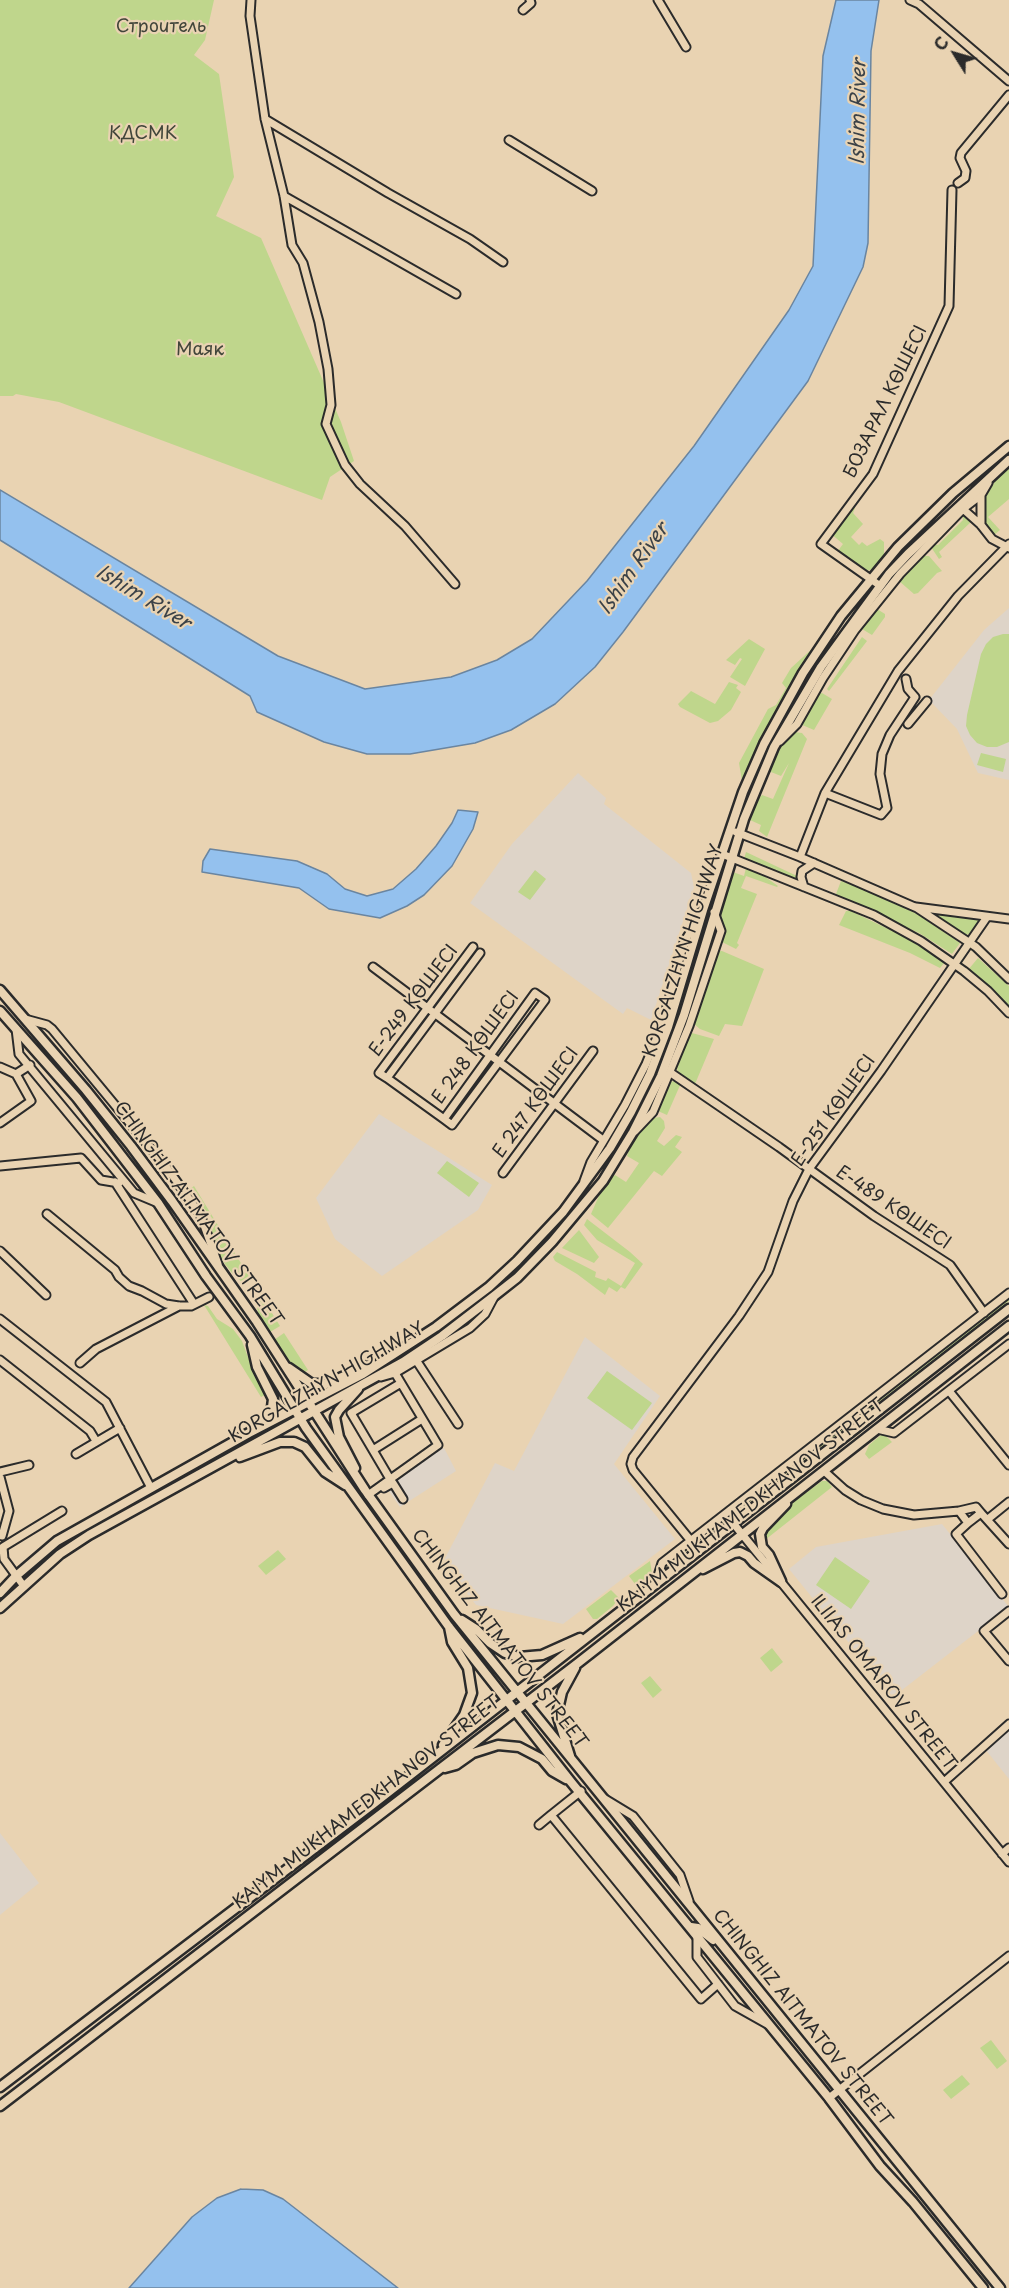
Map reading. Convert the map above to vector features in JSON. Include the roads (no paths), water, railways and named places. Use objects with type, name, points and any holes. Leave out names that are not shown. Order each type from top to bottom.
[{"type":"main road","name":"KORGALZHYN HIGHWAY","points":[[735,832],[743,792],[783,708],[829,632],[870,578],[898,547],[940,504],[1009,446]]},
{"type":"main road","name":"KORGALZHYN HIGHWAY","points":[[0,1608],[60,1554],[89,1535],[301,1419],[310,1408],[436,1327],[489,1287],[552,1225],[581,1190],[615,1139],[650,1074],[668,1028],[703,910],[735,832],[774,747],[821,667],[879,585],[908,554],[1009,460]]},
{"type":"main road","name":"KORGALZHYN HIGHWAY","points":[[0,1593],[57,1541],[249,1433],[295,1411],[310,1408],[403,1362],[517,1278],[566,1227],[603,1181],[633,1132],[661,1076],[684,1015],[714,912],[727,855]]},
{"type":"main road","name":"CHINGHIZ AITMATOV STREET","points":[[0,990],[132,1146],[219,1266],[368,1494],[454,1614],[1000,2288]]},
{"type":"main road","name":"CHINGHIZ AITMATOV STREET","points":[[0,1011],[77,1098],[158,1203],[206,1276],[250,1336],[295,1411],[449,1627],[829,2098],[880,2166],[913,2202],[983,2288]]},
{"type":"main road","name":"KAIYM MUKHAMEDKHANOV STREET","points":[[0,2087],[507,1700],[1009,1309]]},
{"type":"main road","name":"KAIYM MUKHAMEDKHANOV STREET","points":[[0,2106],[578,1663],[1009,1326]]},
{"type":"main road","points":[[249,1433],[269,1413],[273,1399],[256,1367],[250,1336]]},
{"type":"main road","points":[[276,1353],[292,1371],[312,1384],[326,1384],[386,1358]]},
{"type":"main road","points":[[367,1380],[344,1404],[335,1418],[339,1437],[368,1494]]},
{"type":"main road","points":[[225,1461],[280,1442],[294,1442],[305,1447],[325,1472],[350,1489]]},
{"type":"main road","points":[[781,1582],[769,1555],[762,1547],[760,1534],[793,1494]]},
{"type":"main road","points":[[691,1574],[734,1552],[740,1552],[781,1582]]},
{"type":"main road","points":[[454,1614],[506,1653],[527,1658],[542,1655],[597,1630]]},
{"type":"main road","points":[[435,1755],[464,1715],[472,1693],[468,1668],[452,1642],[449,1627]]},
{"type":"main road","points":[[570,1759],[571,1752],[559,1725],[557,1707],[562,1692],[578,1663]]},
{"type":"main road","points":[[439,1770],[456,1765],[473,1753],[498,1745],[519,1747],[542,1759],[552,1771],[572,1782]]},
{"type":"main road","points":[[646,1872],[674,1899],[684,1898]]},
{"type":"main road","points":[[261,1888],[270,1900]]},
{"type":"main road","points":[[691,1928],[698,1928],[725,1950]]},
{"type":"main road","points":[[782,2041],[793,2032]]},
{"type":"street","points":[[251,0],[250,16],[265,119],[284,196],[292,245],[303,263],[326,357],[331,405],[326,424],[345,465],[360,484],[405,526],[455,584]]},
{"type":"street","points":[[523,10],[531,3],[530,0]]},
{"type":"street","points":[[657,0],[686,47]]},
{"type":"street","points":[[910,0],[919,4],[1006,78],[1009,69]]},
{"type":"street","points":[[958,183],[965,178],[966,171],[960,158],[961,153],[1009,95]]},
{"type":"street","points":[[265,119],[470,239],[503,262]]},
{"type":"street","points":[[509,140],[592,191]]},
{"type":"street","name":"БОЗАРАЛ КӨШЕСІ","points":[[879,585],[821,544],[873,474],[950,306],[952,190]]},
{"type":"street","points":[[284,196],[456,294]]},
{"type":"street","points":[[774,747],[797,724],[823,678],[855,630],[900,574],[963,509],[981,495],[994,472]]},
{"type":"street","points":[[981,495],[981,525]]},
{"type":"street","points":[[801,857],[825,793],[898,671],[958,596],[1008,546],[992,538],[963,509]]},
{"type":"street","points":[[825,793],[881,815],[887,808],[880,774],[882,754],[890,735],[915,697],[908,689],[906,679]]},
{"type":"street","points":[[908,724],[927,701]]},
{"type":"street","points":[[735,832],[801,857],[911,906],[969,943],[1009,979]]},
{"type":"street","points":[[727,855],[874,915],[921,941],[955,963],[1009,1013]]},
{"type":"street","points":[[804,887],[802,871],[814,863]]},
{"type":"street","points":[[911,906],[1009,919]]},
{"type":"street","points":[[581,1190],[591,1162],[646,1064],[663,1022],[684,942],[703,910]]},
{"type":"street","points":[[633,1132],[653,1112],[671,1073],[721,931],[714,912]]},
{"type":"street","name":"Е-251 КӨШЕСІ","points":[[691,1541],[633,1470],[631,1464],[633,1457],[739,1316],[768,1272],[793,1202],[809,1169],[881,1071],[987,917]]},
{"type":"street","name":"Е-249 КӨШЕСІ","points":[[379,1073],[431,1010],[473,947]]},
{"type":"street","points":[[387,1078],[431,1010],[480,952]]},
{"type":"street","points":[[373,967],[603,1140]]},
{"type":"street","name":"Е 248 КӨШЕСІ","points":[[379,1073],[452,1125],[545,1000],[535,993],[444,1119]]},
{"type":"street","points":[[26,1019],[47,1025],[52,1029],[167,1168],[200,1214],[219,1266]]},
{"type":"street","points":[[16,1029],[19,1054],[134,1193],[158,1203]]},
{"type":"street","name":"Е 247 КӨШЕСІ","points":[[503,1173],[592,1051]]},
{"type":"street","points":[[16,1074],[30,1065]]},
{"type":"street","points":[[0,1067],[16,1074],[32,1099],[0,1123]]},
{"type":"street","name":"Е-489 КӨШЕСІ","points":[[671,1073],[874,1216],[950,1265],[984,1313]]},
{"type":"street","points":[[0,1166],[81,1158],[101,1180],[119,1183],[194,1304]]},
{"type":"street","points":[[47,1214],[115,1270],[123,1283],[166,1304],[179,1306],[194,1304],[208,1297]]},
{"type":"street","points":[[0,1251],[46,1294]]},
{"type":"street","points":[[654,1585],[662,1563],[1009,1293]]},
{"type":"street","points":[[367,1380],[395,1373],[470,1328],[485,1314],[494,1297]]},
{"type":"street","points":[[80,1363],[96,1349],[179,1306]]},
{"type":"street","points":[[0,1319],[106,1402],[151,1488]]},
{"type":"street","points":[[877,1429],[894,1432],[1009,1344]]},
{"type":"street","points":[[0,1360],[90,1431],[96,1441]]},
{"type":"street","points":[[416,1360],[458,1424]]},
{"type":"street","points":[[368,1494],[438,1445],[395,1373]]},
{"type":"street","points":[[390,1479],[351,1413],[401,1383]]},
{"type":"street","points":[[949,1391],[1009,1465]]},
{"type":"street","points":[[373,1450],[422,1419]]},
{"type":"street","points":[[76,1454],[120,1428]]},
{"type":"street","points":[[0,1472],[29,1465]]},
{"type":"street","points":[[824,1471],[845,1490],[883,1509],[914,1515],[976,1507],[1009,1544]]},
{"type":"street","points":[[0,1477],[9,1511],[1,1532],[4,1559],[23,1586]]},
{"type":"street","points":[[368,1494],[392,1483],[403,1499]]},
{"type":"street","points":[[988,1520],[1009,1502]]},
{"type":"street","points":[[3,1547],[62,1511]]},
{"type":"street","points":[[959,1511],[968,1523]]},
{"type":"street","points":[[981,1513],[956,1534],[1002,1594]]},
{"type":"street","name":"ILIIAS OMAROV STREET","points":[[733,1524],[1009,1862]]},
{"type":"street","points":[[1009,1611],[984,1631],[1009,1661]]},
{"type":"street","points":[[944,1782],[1009,1724]]},
{"type":"street","points":[[539,1825],[581,1791]]},
{"type":"street","points":[[603,1798],[633,1816],[680,1875],[691,1906]]},
{"type":"street","points":[[551,1815],[701,1999],[718,1984]]},
{"type":"street","points":[[1002,1854],[1009,1848]]},
{"type":"street","points":[[697,1935],[697,1957],[735,2006],[771,2027]]},
{"type":"street","points":[[829,2098],[1009,1956]]},
{"type":"water","name":"Ishim River","points":[[836,0],[879,0],[871,51],[868,243],[863,267],[808,381],[623,632],[595,667],[555,704],[511,730],[475,743],[410,754],[367,754],[324,742],[257,712],[250,696],[0,540],[0,490],[278,656],[365,689],[451,677],[497,660],[532,639],[587,581],[694,446],[789,310],[813,266],[823,56]]},
{"type":"water","points":[[458,810],[478,812],[473,829],[452,866],[424,895],[407,906],[380,918],[329,909],[299,888],[202,872],[203,861],[210,849],[297,861],[327,874],[345,889],[367,896],[393,889],[416,869],[436,846]]},
{"type":"water","points":[[241,2189],[263,2190],[283,2199],[398,2288],[129,2288],[192,2217],[217,2198]]},
{"type":"park label","name":"Строитель","points":[[161,27]]},
{"type":"park label","name":"КДСМК","points":[[143,134]]},
{"type":"park label","name":"Маяк","points":[[200,350]]}]
